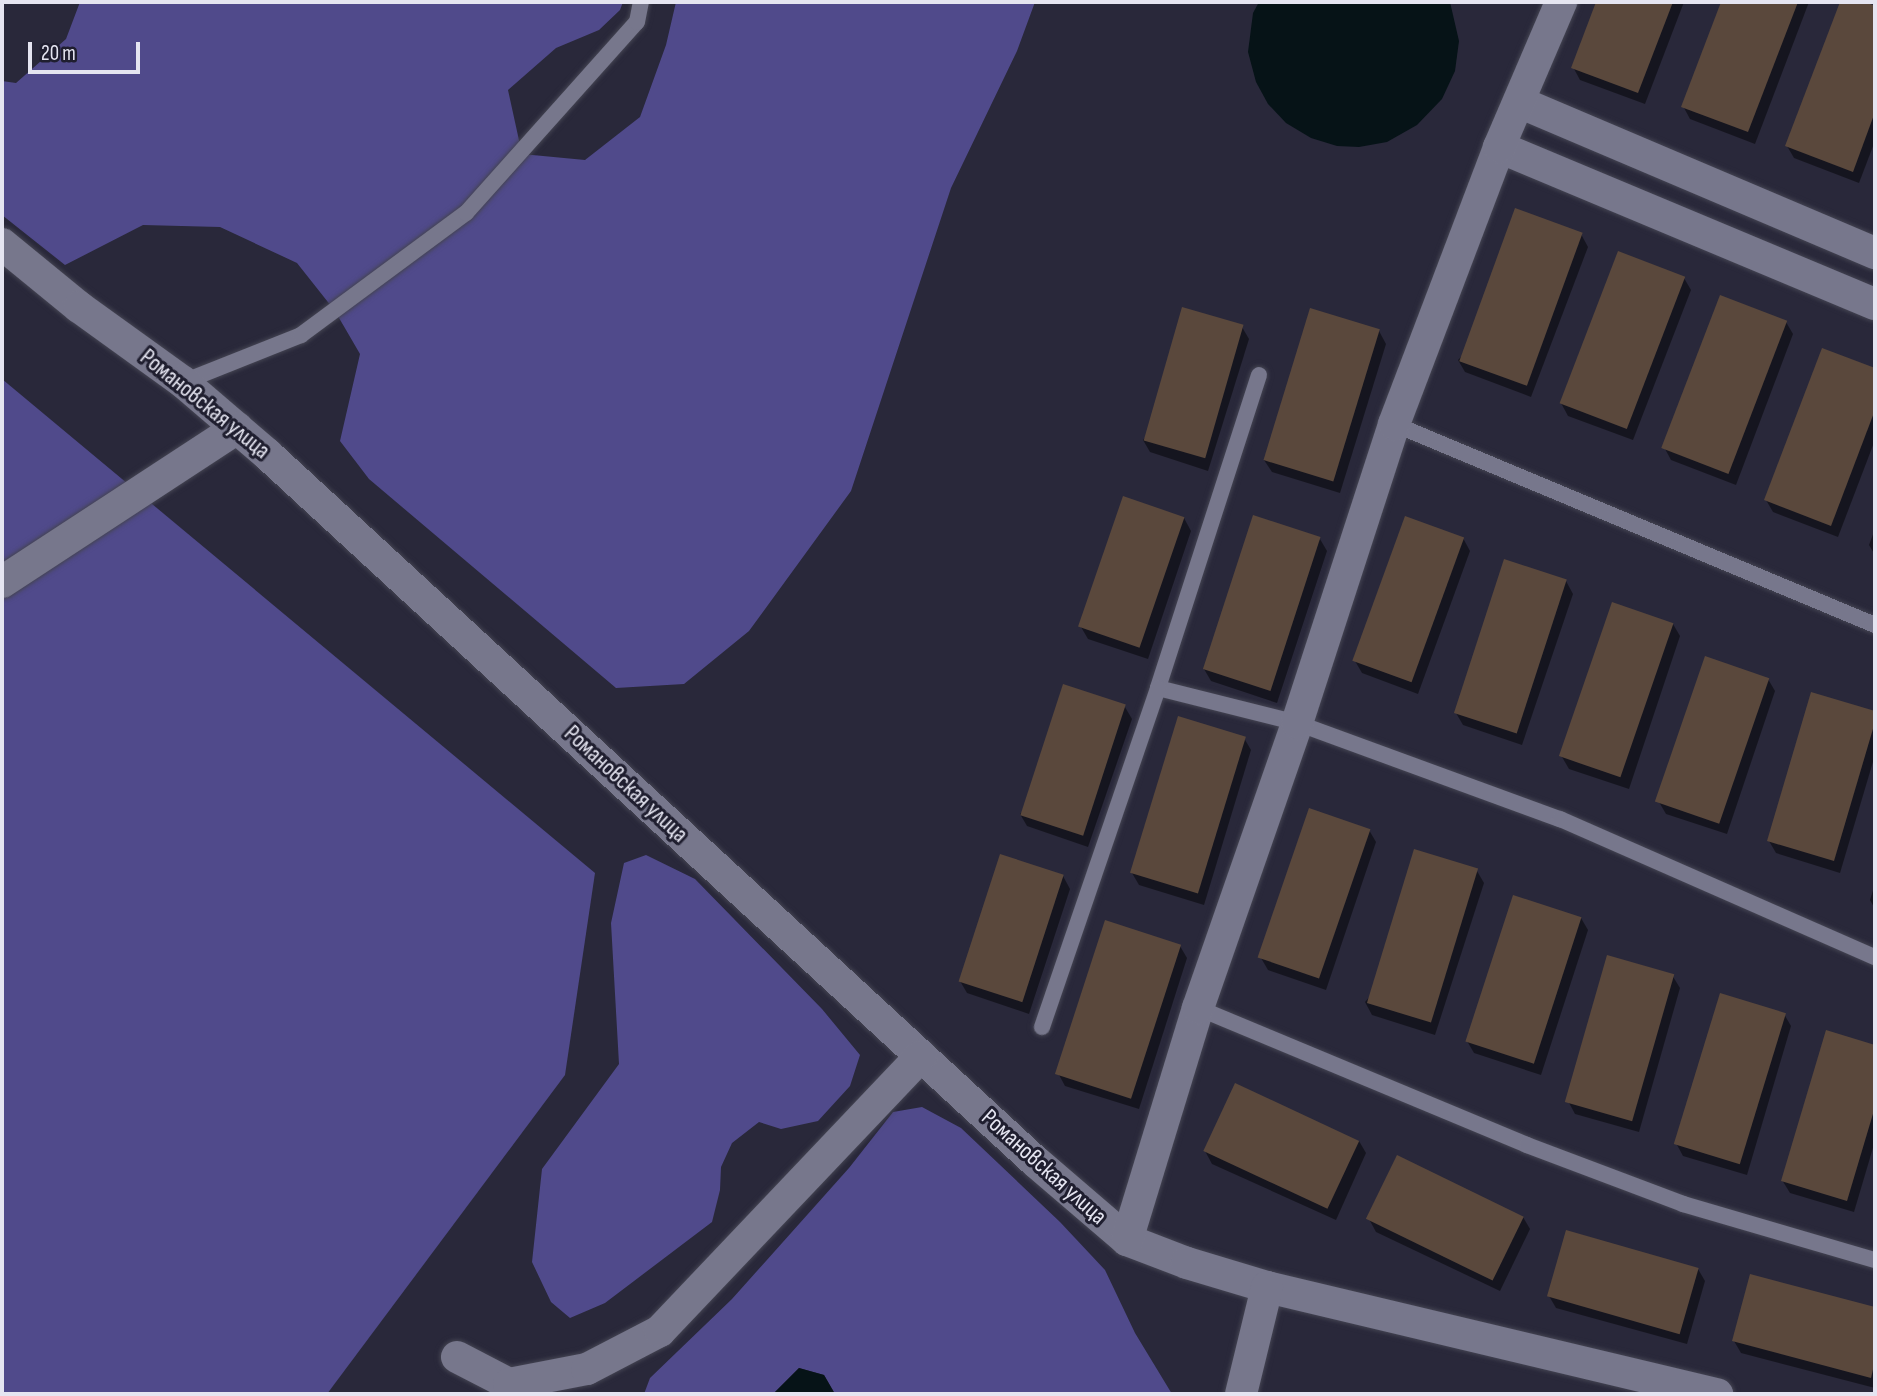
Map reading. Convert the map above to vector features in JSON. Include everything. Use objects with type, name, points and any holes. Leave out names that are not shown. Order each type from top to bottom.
[{"type":"street","points":[[1127,1240],[1198,1008],[1297,723],[1394,424],[1499,146],[1561,2]]},
{"type":"street","points":[[1519,102],[1875,253]]},
{"type":"street","points":[[1499,146],[1875,304]]},
{"type":"street","points":[[1762,257],[1779,212]]},
{"type":"street","name":"Романовская улица","points":[[2,244],[79,307],[183,382],[237,428],[921,1056],[1127,1240],[1187,1263],[1267,1287],[1717,1394]]},
{"type":"street","points":[[2,582],[237,428]]},
{"type":"street","points":[[457,1357],[509,1384],[587,1368],[660,1331],[921,1056]]},
{"type":"street","points":[[1241,1394],[1267,1287]]},
{"type":"lane","points":[[183,382],[301,335],[466,213],[637,22],[641,2]]},
{"type":"lane","points":[[1042,1027],[1158,688],[1259,374]]},
{"type":"lane","points":[[1394,424],[1875,625]]},
{"type":"lane","points":[[1158,688],[1297,723],[1560,819],[1875,957]]},
{"type":"lane","points":[[1198,1008],[1527,1145],[1683,1204],[1875,1260]]},
{"type":"shaded area","points":[[80,2],[623,2],[620,10],[599,30],[556,48],[508,90],[522,154],[585,160],[640,117],[666,45],[676,2],[1035,2],[1017,51],[951,188],[851,491],[749,631],[684,684],[616,688],[369,479],[340,441],[360,354],[335,311],[297,263],[220,227],[143,225],[65,265],[2,215],[2,81],[16,83],[66,39]]},
{"type":"shaded area","points":[[1259,2],[1450,2],[1459,41],[1455,71],[1442,99],[1417,125],[1387,142],[1359,147],[1337,146],[1311,138],[1286,123],[1268,104],[1256,82],[1248,52],[1253,13]]},
{"type":"shaded area","points":[[2,379],[595,873],[565,1075],[327,1394],[2,1394]]},
{"type":"shaded area","points":[[646,855],[695,879],[822,1009],[860,1055],[850,1086],[818,1121],[781,1129],[759,1122],[732,1143],[721,1167],[720,1190],[712,1222],[605,1303],[570,1318],[551,1302],[532,1262],[542,1169],[619,1064],[611,923],[624,863]]},
{"type":"shaded area","points":[[922,1107],[961,1128],[1060,1222],[1105,1270],[1135,1333],[1172,1394],[835,1394],[824,1375],[799,1368],[773,1394],[644,1394],[650,1378],[732,1299],[849,1168],[893,1112]]},
{"type":"shaded area","points":[[799,1368],[824,1375],[835,1394],[773,1394]]},
{"type":"building","points":[[1596,2],[1673,2],[1638,93],[1571,68]]},
{"type":"building","points":[[1721,2],[1798,2],[1748,132],[1681,107]]},
{"type":"building","points":[[1840,2],[1865,2],[1875,6],[1875,112],[1853,172],[1785,146]]},
{"type":"building","points":[[1515,208],[1583,233],[1527,386],[1459,361]]},
{"type":"building","points":[[1618,251],[1685,277],[1627,429],[1560,403]]},
{"type":"building","points":[[1720,295],[1787,321],[1728,474],[1661,448]]},
{"type":"building","points":[[1182,307],[1244,325],[1205,458],[1144,441]]},
{"type":"building","points":[[1310,308],[1380,329],[1333,481],[1264,460]]},
{"type":"building","points":[[1822,348],[1875,368],[1875,410],[1831,526],[1764,500]]},
{"type":"building","points":[[1123,496],[1184,517],[1140,648],[1078,626]]},
{"type":"building","points":[[1253,515],[1321,537],[1270,691],[1203,669]]},
{"type":"building","points":[[1405,516],[1464,538],[1412,682],[1352,661]]},
{"type":"building","points":[[1504,559],[1567,579],[1517,733],[1454,713]]},
{"type":"building","points":[[1612,602],[1673,623],[1620,777],[1559,756]]},
{"type":"building","points":[[1705,656],[1769,678],[1719,824],[1655,802]]},
{"type":"building","points":[[1063,684],[1126,704],[1083,836],[1020,815]]},
{"type":"building","points":[[1811,692],[1875,711],[1875,722],[1834,861],[1767,841]]},
{"type":"building","points":[[1178,716],[1246,737],[1198,894],[1130,873]]},
{"type":"building","points":[[1309,808],[1370,829],[1319,979],[1258,957]]},
{"type":"building","points":[[1414,849],[1478,869],[1431,1023],[1367,1003]]},
{"type":"building","points":[[1000,854],[1064,875],[1022,1002],[959,981]]},
{"type":"building","points":[[1513,895],[1581,917],[1534,1064],[1465,1041]]},
{"type":"building","points":[[1105,920],[1181,945],[1131,1099],[1055,1074]]},
{"type":"building","points":[[1607,955],[1674,974],[1632,1121],[1565,1102]]},
{"type":"building","points":[[1720,993],[1786,1013],[1740,1164],[1674,1144]]},
{"type":"building","points":[[1826,1030],[1875,1045],[1875,1107],[1847,1201],[1781,1181]]},
{"type":"building","points":[[1235,1083],[1359,1141],[1327,1209],[1203,1151]]},
{"type":"building","points":[[1397,1155],[1524,1217],[1493,1281],[1366,1219]]},
{"type":"building","points":[[1566,1230],[1699,1268],[1680,1334],[1547,1296]]},
{"type":"building","points":[[1750,1274],[1875,1307],[1875,1361],[1871,1378],[1732,1341]]}]
